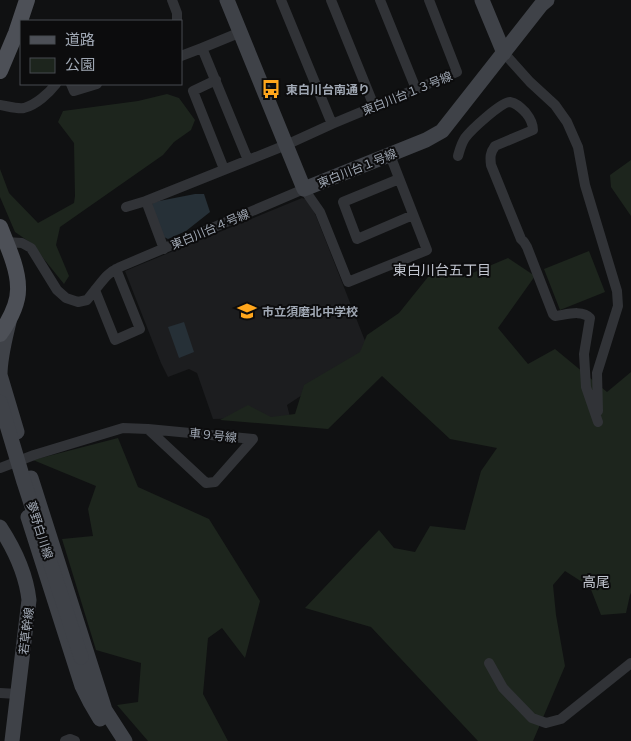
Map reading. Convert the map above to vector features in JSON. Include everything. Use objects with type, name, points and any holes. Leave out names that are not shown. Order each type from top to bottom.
[{"type":"main road","points":[[20,20],[27,0]]},
{"type":"main road","points":[[0,71],[20,21]]},
{"type":"main road","points":[[0,227],[16,270],[18,286],[16,302],[12,313],[0,334]]},
{"type":"street","points":[[172,0],[177,13],[177,20]]},
{"type":"street","name":"東白川台１号線","points":[[227,0],[304,189],[426,140],[442,131],[541,5],[547,0]]},
{"type":"street","points":[[281,0],[332,124]]},
{"type":"street","points":[[331,0],[374,106]]},
{"type":"street","points":[[380,0],[416,89]]},
{"type":"street","name":"東白川台１３号線","points":[[126,207],[146,201],[286,145],[457,72],[429,0]]},
{"type":"street","points":[[458,156],[461,145],[466,137],[504,104],[512,102],[518,104],[529,116],[533,130],[495,146],[490,156],[492,165],[520,239],[527,247],[553,314],[555,316],[581,313],[587,314],[590,318],[584,354],[586,387],[598,422],[596,373],[618,306],[617,291],[586,186],[578,148],[567,122],[555,106],[504,53],[482,0]]},
{"type":"street","points":[[182,56],[240,32]]},
{"type":"street","points":[[202,48],[248,160]]},
{"type":"street","points":[[216,80],[193,90],[224,169]]},
{"type":"street","points":[[0,105],[23,108],[39,100],[55,85]]},
{"type":"street","points":[[71,85],[74,92],[94,85]]},
{"type":"street","points":[[304,189],[320,212],[348,282],[427,250],[390,155]]},
{"type":"street","points":[[399,179],[343,202],[357,238],[413,215]]},
{"type":"street","name":"東白川台４号線","points":[[96,290],[108,274],[116,269],[304,189]]},
{"type":"street","points":[[146,201],[164,249]]},
{"type":"street","points":[[6,242],[22,242],[31,248],[57,290],[66,298],[78,302],[86,300],[96,290],[115,340],[140,329],[116,269]]},
{"type":"street","points":[[12,313],[3,347],[0,375],[7,431],[18,487],[82,686],[90,702],[103,715]]},
{"type":"street","name":"夢野白川線","points":[[0,402],[81,658],[113,741]]},
{"type":"street","name":"車９号線","points":[[0,468],[34,455],[123,428],[148,429],[253,439],[215,482],[206,484],[148,429]]},
{"type":"street","points":[[7,431],[31,478],[68,591],[103,715]]},
{"type":"street","name":"若草幹線","points":[[0,527],[24,572],[29,600],[12,741]]},
{"type":"street","points":[[489,662],[503,688],[532,718],[546,723],[561,719],[631,663]]},
{"type":"street","points":[[0,693],[18,694]]},
{"type":"street","name":"夢野白川線","points":[[103,715],[125,741]]},
{"type":"street","points":[[65,741],[70,739],[75,741]]},
{"type":"shaded area","points":[[204,194],[210,212],[186,231],[168,239],[164,237],[151,206],[154,202]]},
{"type":"shaded area","name":"市立須磨北中学校","points":[[302,198],[308,200],[316,216],[369,351],[287,405],[290,417],[213,419],[197,373],[189,369],[168,377],[125,271]]},
{"type":"shaded area","points":[[184,322],[194,352],[179,358],[168,327]]},
{"type":"green space","points":[[167,94],[179,98],[195,120],[191,130],[174,142],[163,155],[60,227],[56,245],[69,276],[64,284],[31,243],[15,232],[0,197],[0,169],[9,193],[38,223],[74,203],[74,143],[58,122],[63,111],[138,101]]},
{"type":"green space","points":[[631,160],[631,216],[611,187],[610,175]]},
{"type":"green space","points":[[589,251],[605,292],[560,310],[544,269]]},
{"type":"green space","points":[[508,258],[535,276],[498,328],[528,364],[555,349],[607,392],[631,372],[631,593],[626,613],[601,615],[590,587],[565,571],[553,585],[565,666],[533,741],[478,741],[371,627],[305,608],[379,530],[394,548],[415,552],[430,526],[465,530],[481,471],[497,448],[450,439],[382,376],[328,429],[220,420],[248,405],[271,417],[295,414],[304,385],[360,352],[367,335],[399,313],[432,272],[463,277]]},
{"type":"green space","points":[[118,438],[138,487],[209,519],[260,601],[245,658],[222,628],[208,638],[203,694],[228,741],[148,741],[117,705],[138,702],[141,663],[96,650],[62,539],[93,536],[88,509],[96,486],[33,460]]},
{"type":"place","name":"東白川台南通り","points":[[271,89]]},
{"type":"place","name":"市立須磨北中学校","points":[[247,311]]},
{"type":"district","name":"東白川台五丁目","points":[[442,269]]},
{"type":"district","name":"高尾","points":[[596,581]]}]
